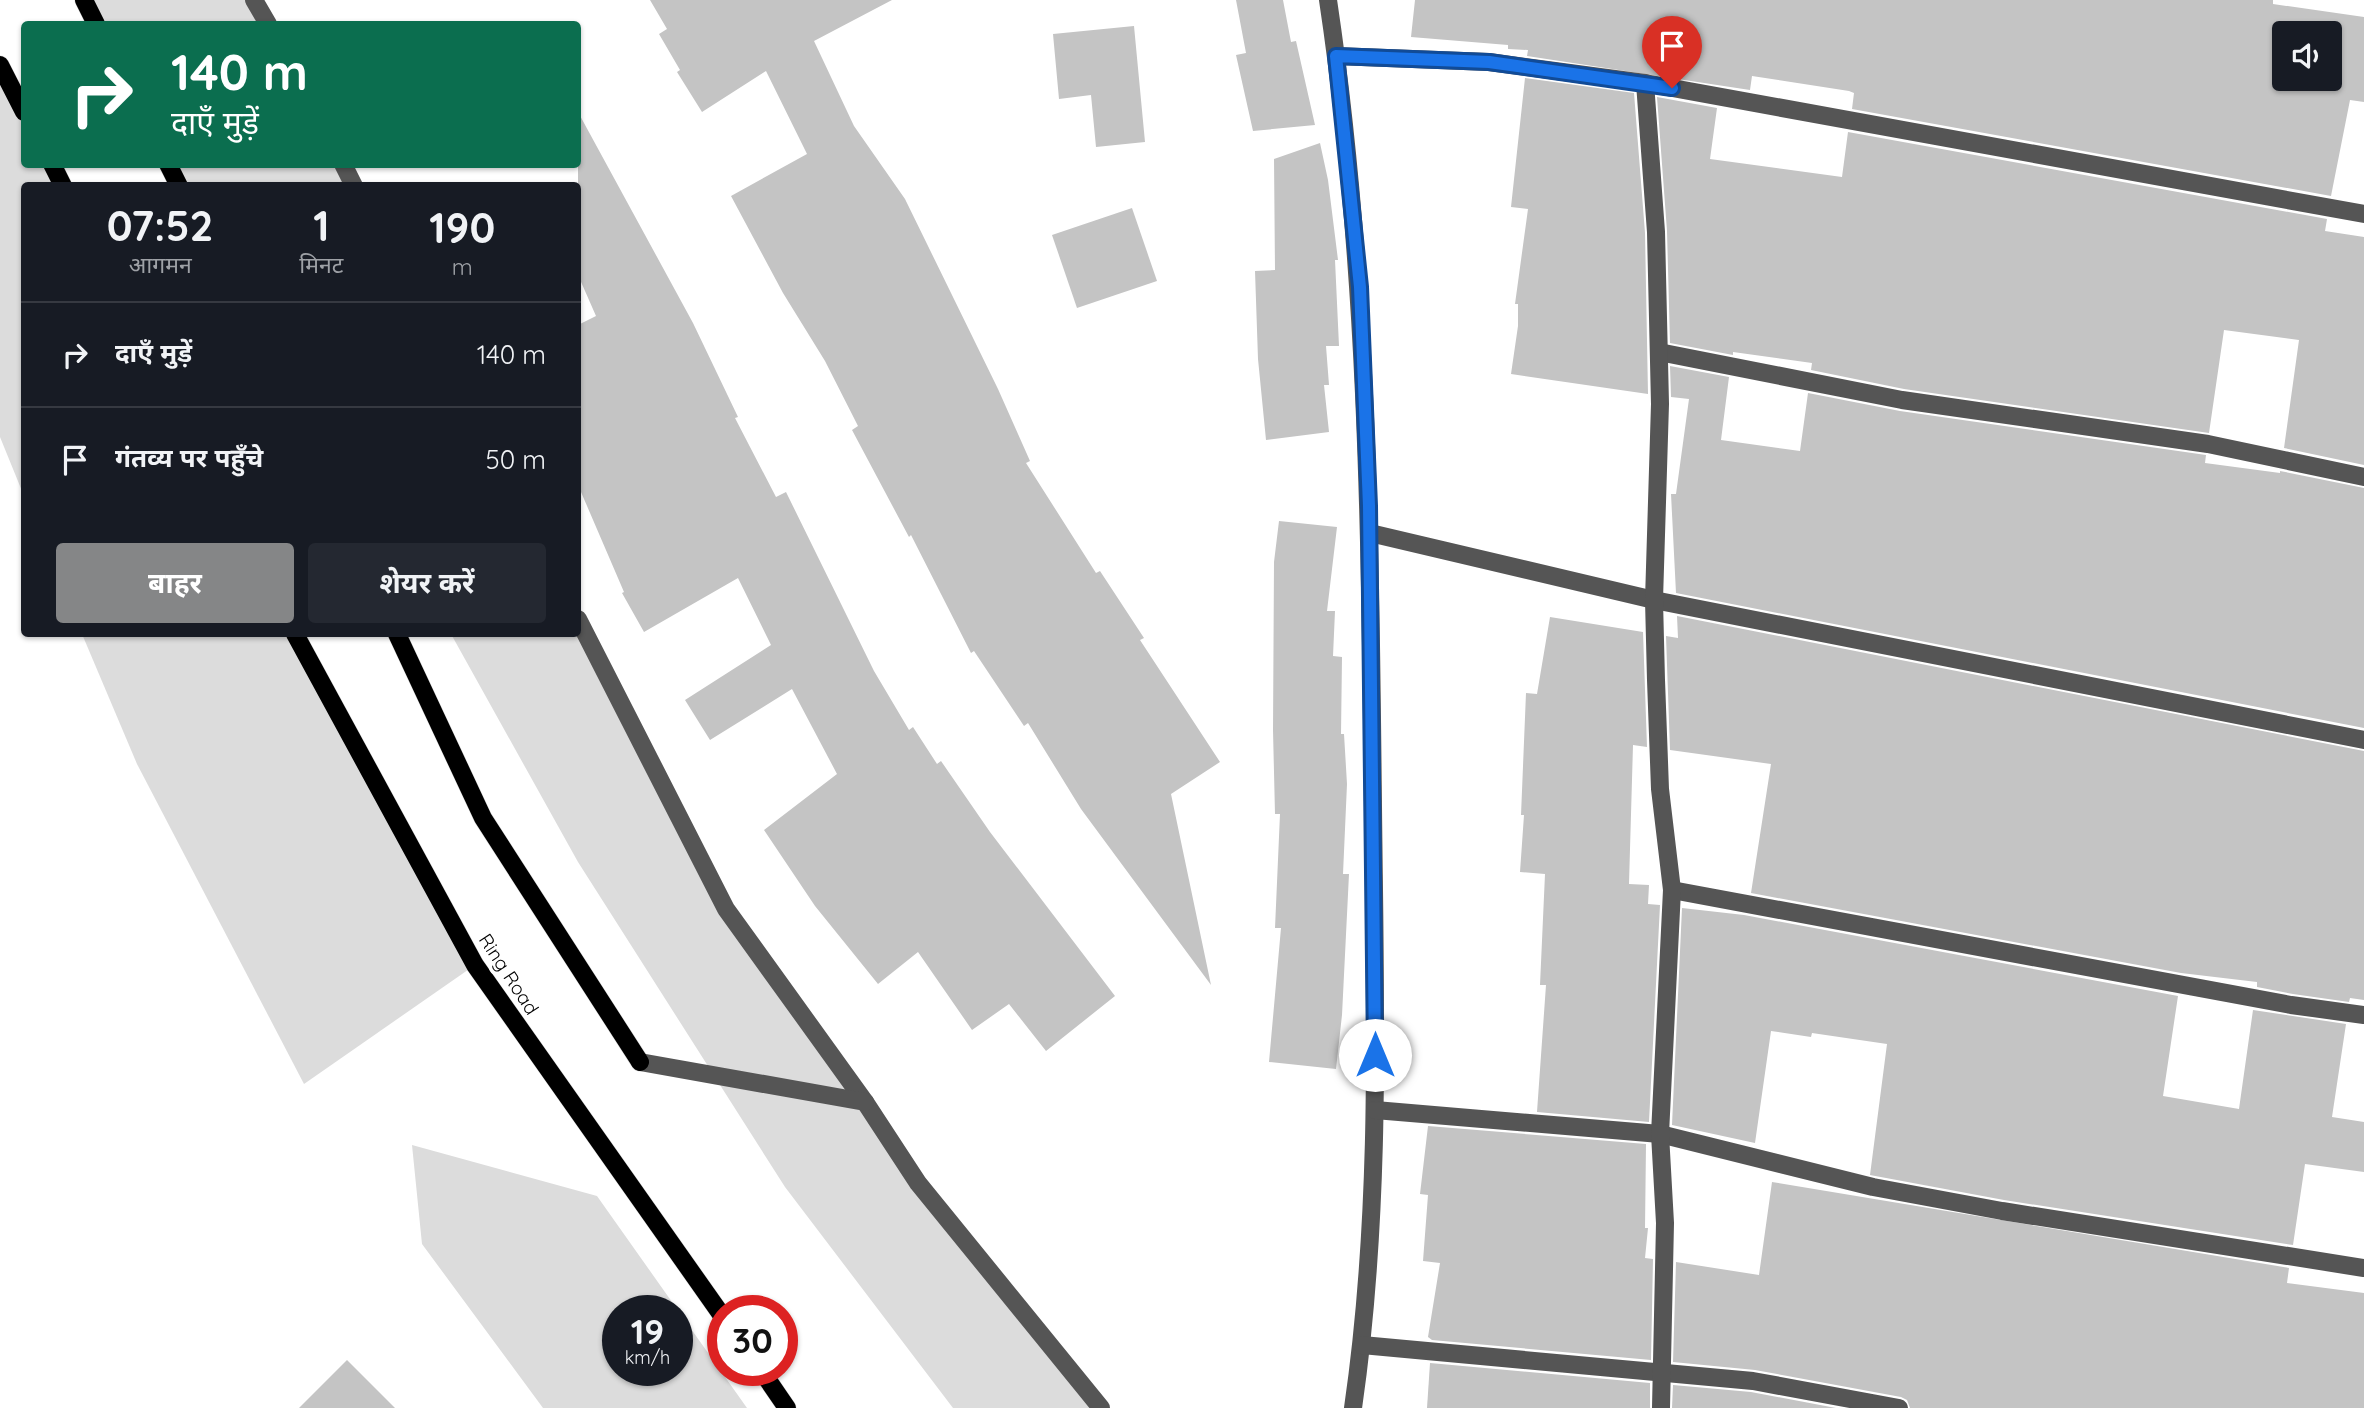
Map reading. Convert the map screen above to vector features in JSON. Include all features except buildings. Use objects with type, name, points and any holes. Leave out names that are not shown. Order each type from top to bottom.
[{"type":"main road","points":[[84,0],[94,21]]},
{"type":"main road","points":[[0,65],[21,106]]},
{"type":"main road","name":"Ring Road","points":[[297,637],[475,965],[708,1295]]},
{"type":"main road","points":[[398,637],[483,818],[640,1062]]},
{"type":"main road","points":[[772,1386],[787,1408]]},
{"type":"street","points":[[254,0],[266,21]]},
{"type":"street","points":[[1328,0],[1360,287],[1370,533],[1376,1110],[1362,1345],[1353,1408]]},
{"type":"street","points":[[1336,56],[1489,62],[1645,83],[2364,214]]},
{"type":"street","points":[[1645,83],[1656,232],[1659,352],[1654,600],[1660,789],[1672,890],[1660,1135],[1665,1223],[1661,1408]]},
{"type":"street","points":[[1659,352],[1902,400],[2208,444],[2364,477]]},
{"type":"street","points":[[1370,533],[1654,600],[2364,740]]},
{"type":"street","points":[[581,625],[726,909],[865,1102],[918,1183],[1101,1408]]},
{"type":"street","points":[[1672,890],[2291,1005],[2364,1015]]},
{"type":"street","points":[[640,1062],[865,1102]]},
{"type":"street","points":[[1376,1110],[1660,1135],[1873,1187],[2002,1211],[2364,1268]]},
{"type":"street","points":[[1362,1345],[1753,1381],[1899,1408]]},
{"type":"shaded area","points":[[84,0],[254,0],[266,21],[94,21]]},
{"type":"shaded area","points":[[0,65],[21,106],[21,168],[54,168],[61,182],[21,182],[21,489],[0,437]]},
{"type":"shaded area","points":[[170,168],[345,168],[352,182],[177,182]]},
{"type":"shaded area","points":[[83,637],[297,637],[475,965],[304,1084],[137,764]]},
{"type":"shaded area","points":[[453,637],[580,637],[726,909],[865,1102],[1107,1408],[953,1408],[785,1187],[578,862]]},
{"type":"shaded area","points":[[412,1145],[597,1196],[667,1295],[602,1295],[602,1386],[693,1386],[693,1332],[707,1351],[707,1386],[731,1386],[747,1408],[543,1408],[422,1244]]},
{"type":"route","points":[[1375,1055],[1369,506],[1360,287],[1336,56],[1489,62],[1672,88]]}]
